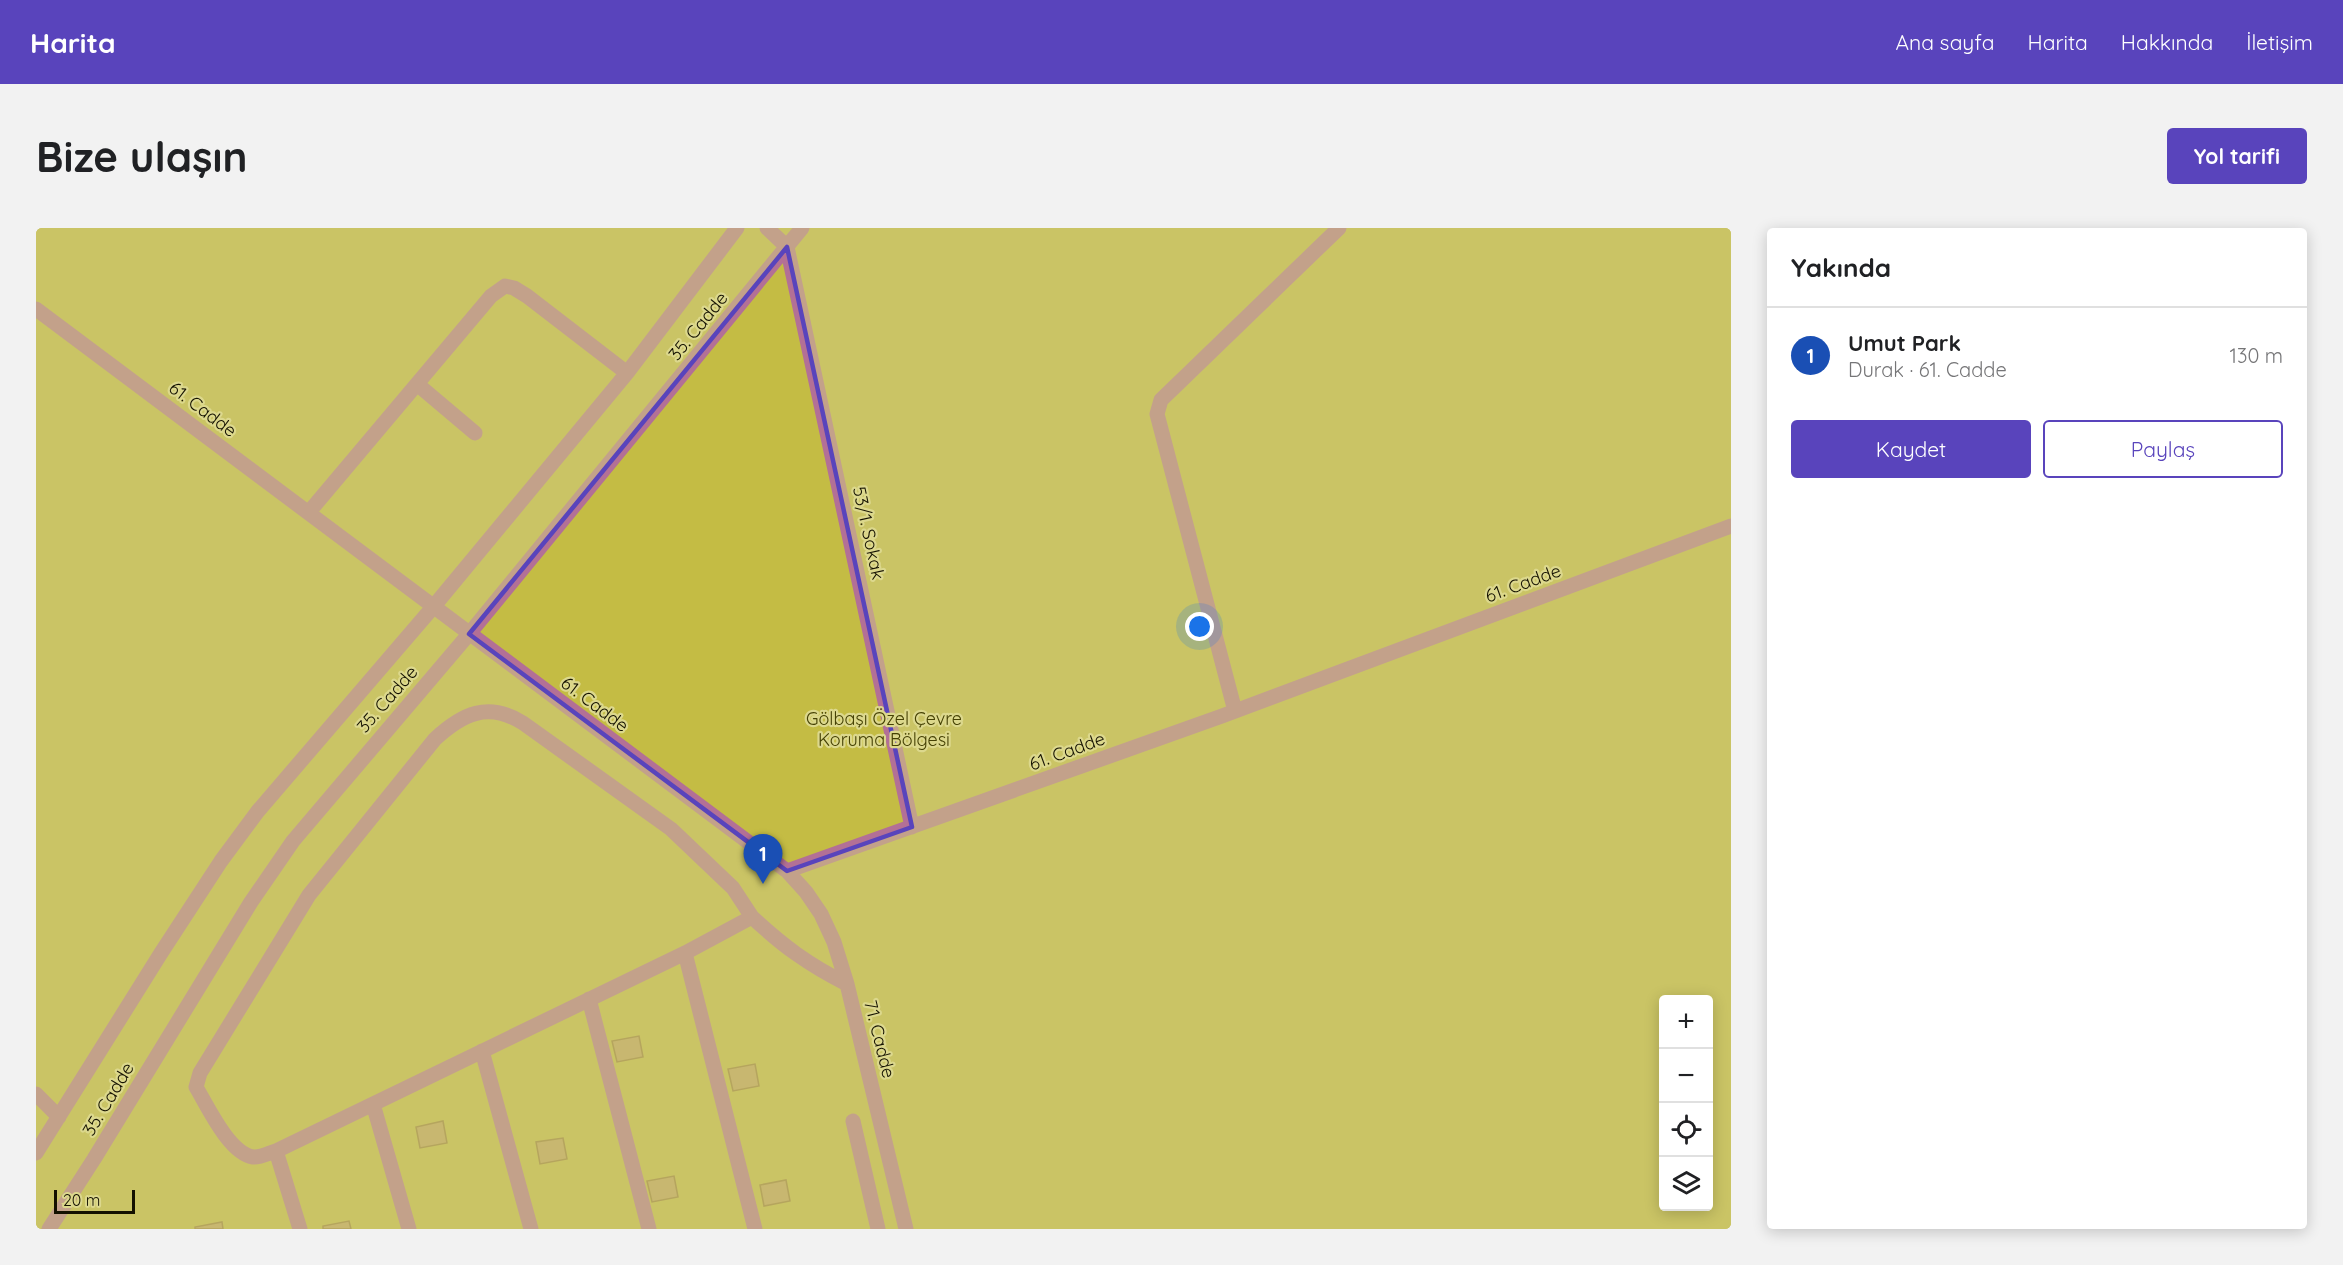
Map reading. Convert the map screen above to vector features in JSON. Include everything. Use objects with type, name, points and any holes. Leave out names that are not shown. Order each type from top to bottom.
[{"type":"street","name":"35. Cadde","points":[[36,1153],[161,953],[251,819],[434,606],[627,373],[737,228]]},
{"type":"street","points":[[767,228],[787,247]]},
{"type":"street","name":"35. Cadde","points":[[49,1229],[271,871],[293,841],[373,744],[469,634],[802,228]]},
{"type":"street","points":[[1234,711],[1157,414],[1161,400],[1338,228]]},
{"type":"street","name":"53/1. Sokak","points":[[787,247],[912,827]]},
{"type":"street","points":[[309,512],[491,296],[505,286],[514,288],[527,296],[627,373]]},
{"type":"street","name":"61. Cadde","points":[[36,309],[788,871],[1234,711],[1731,526]]},
{"type":"street","points":[[417,384],[475,433]]},
{"type":"street","points":[[752,917],[685,952],[276,1151],[256,1157],[244,1154],[232,1144],[196,1087],[200,1073],[309,895],[435,739],[454,721],[465,716],[488,712],[502,713],[523,723],[671,829],[734,888],[752,917],[776,939],[812,966],[847,984]]},
{"type":"street","name":"71. Cadde","points":[[788,871],[821,914],[834,942],[847,984],[906,1229]]},
{"type":"street","points":[[685,952],[755,1229]]},
{"type":"street","points":[[589,999],[649,1229]]},
{"type":"street","points":[[482,1051],[531,1229]]},
{"type":"street","points":[[36,1094],[59,1117]]},
{"type":"street","points":[[373,1104],[409,1229]]},
{"type":"street","points":[[853,1121],[878,1229]]},
{"type":"street","points":[[276,1151],[300,1229]]},
{"type":"highlighted area","points":[[787,247],[912,827],[787,871],[469,634]]},
{"type":"green space","name":"Gölbaşı Özel Çevre Koruma Bölgesi","points":[[36,228],[1731,228],[1731,1229],[36,1229]]},
{"type":"building","points":[[639,1036],[643,1057],[617,1062],[612,1041]]},
{"type":"building","points":[[755,1064],[759,1086],[733,1091],[728,1069]]},
{"type":"building","points":[[443,1121],[447,1143],[420,1148],[416,1127]]},
{"type":"building","points":[[563,1138],[567,1159],[540,1164],[536,1142]]},
{"type":"building","points":[[674,1176],[678,1197],[652,1202],[647,1181]]},
{"type":"building","points":[[786,1180],[790,1201],[764,1206],[760,1185]]},
{"type":"building","points":[[349,1221],[351,1229],[323,1229],[323,1226]]},
{"type":"building","points":[[222,1222],[223,1229],[195,1229],[195,1227]]},
{"type":"place","name":"Umut Park","points":[[763,884]]}]
